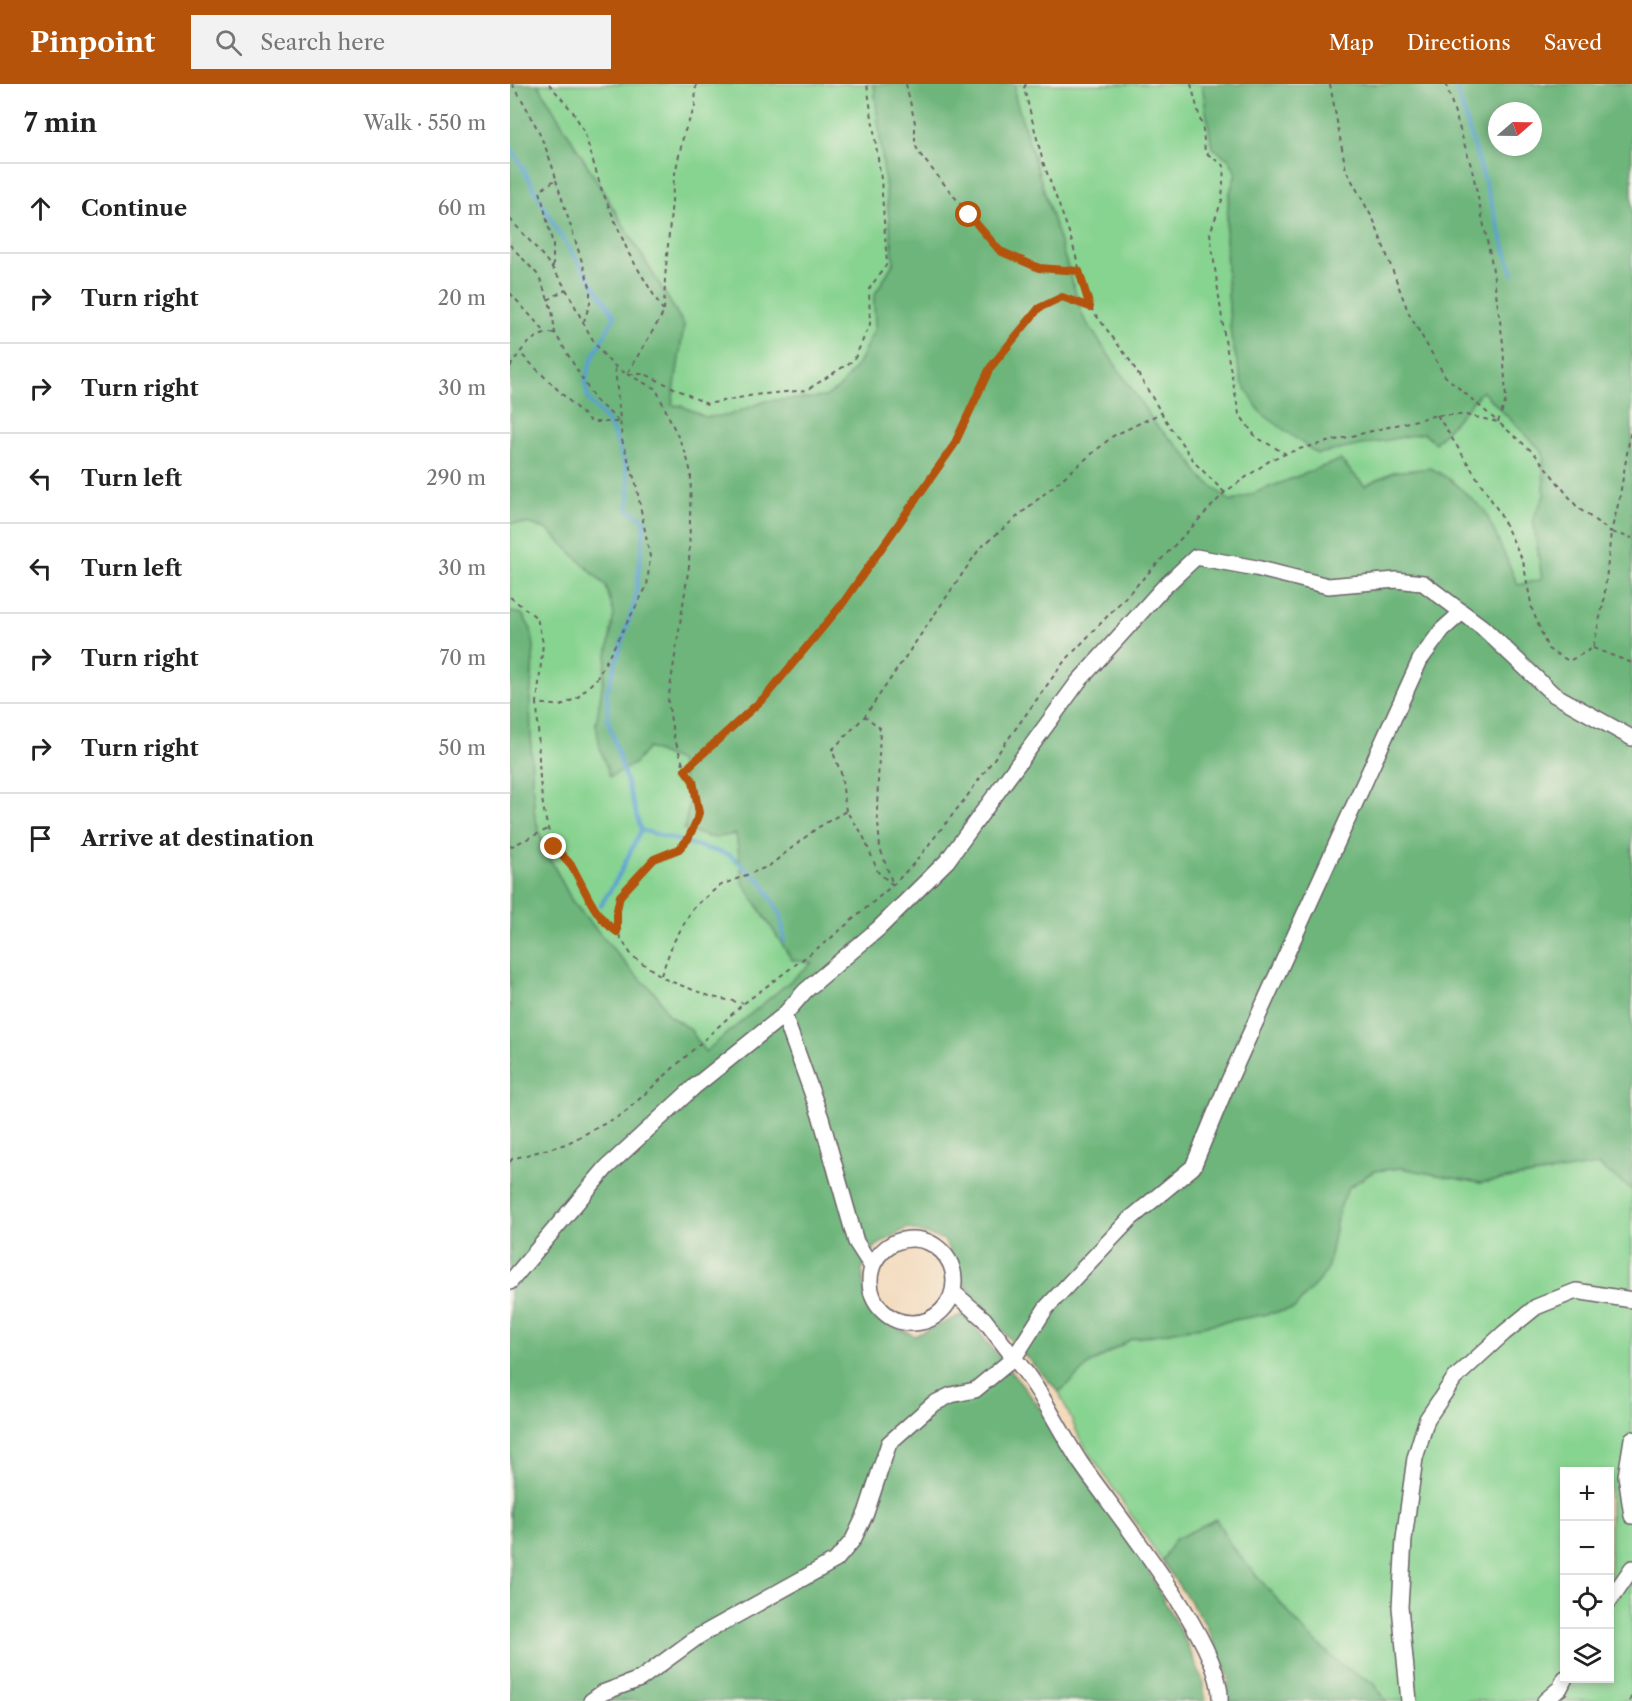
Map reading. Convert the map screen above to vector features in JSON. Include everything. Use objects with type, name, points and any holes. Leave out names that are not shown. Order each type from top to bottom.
[{"type":"lane","points":[[510,1282],[606,1168],[694,1087],[784,1015],[805,991],[878,929],[947,861],[1078,682],[1162,589],[1196,558],[1256,568],[1328,585],[1396,580],[1423,584],[1462,612],[1553,694],[1632,738]]},
{"type":"lane","points":[[591,1701],[602,1693],[640,1679],[699,1636],[836,1560],[853,1540],[866,1513],[889,1443],[933,1404],[951,1395],[975,1390],[1014,1358],[1046,1308],[1130,1219],[1193,1167],[1231,1076],[1420,660],[1442,630],[1462,612]]},
{"type":"lane","points":[[784,1015],[821,1118],[856,1242],[872,1267]]},
{"type":"lane","points":[[917,1238],[931,1242],[943,1251],[951,1263],[954,1277],[953,1292],[939,1314],[927,1321],[914,1324],[900,1322],[883,1311],[872,1294],[869,1281],[872,1267],[879,1254],[889,1245],[903,1239],[917,1238]]},
{"type":"lane","points":[[1409,1701],[1400,1608],[1404,1539],[1415,1458],[1427,1419],[1454,1379],[1503,1333],[1536,1307],[1576,1291],[1632,1300]]},
{"type":"lane","points":[[953,1292],[984,1319],[1033,1380],[1081,1463],[1117,1510],[1188,1619],[1218,1676],[1220,1701]]},
{"type":"lane","points":[[1632,1439],[1626,1476],[1632,1516]]},
{"type":"lane","points":[[1614,1594],[1632,1568]]},
{"type":"lane","points":[[1545,1701],[1562,1683]]},
{"type":"path","points":[[512,84],[525,102],[552,164],[590,287],[591,303],[584,321]]},
{"type":"path","points":[[549,84],[573,112],[584,131],[601,188],[629,254],[664,312]]},
{"type":"path","points":[[627,374],[664,312],[664,278],[674,178],[684,133],[695,107],[696,84]]},
{"type":"path","points":[[627,374],[645,374],[707,404],[754,394],[807,390],[854,360],[870,324],[869,290],[887,264],[881,179],[867,84]]},
{"type":"path","points":[[906,84],[915,123],[915,144],[919,153],[1000,251],[1039,268],[1079,271]]},
{"type":"path","points":[[1026,84],[1024,88],[1043,162],[1070,234],[1090,307],[1131,362],[1161,413],[1196,464],[1225,492]]},
{"type":"path","points":[[1191,84],[1203,130],[1205,152],[1224,166],[1222,200],[1210,233],[1225,340],[1239,414],[1256,437],[1286,454]]},
{"type":"path","points":[[1329,84],[1346,170],[1374,221],[1409,314],[1445,376],[1534,453],[1578,508],[1611,532],[1632,538]]},
{"type":"path","points":[[1446,84],[1472,169],[1492,264],[1503,343],[1506,400],[1498,422]]},
{"type":"path","points":[[553,269],[553,245],[540,191],[556,179]]},
{"type":"path","points":[[510,219],[553,269],[615,368],[620,422],[650,557],[647,586],[597,678],[578,697],[561,706],[537,703]]},
{"type":"path","points":[[510,245],[539,276],[548,300],[555,333],[595,400],[620,422]]},
{"type":"path","points":[[548,300],[566,289]]},
{"type":"path","points":[[510,292],[546,333]]},
{"type":"path","points":[[685,770],[765,697],[843,603],[954,445],[990,368],[1039,308],[1062,297],[1090,307]]},
{"type":"path","points":[[510,367],[527,343],[546,333],[555,333]]},
{"type":"path","points":[[520,353],[591,423],[620,422]]},
{"type":"path","points":[[615,368],[656,389],[686,454],[691,473],[689,566],[668,701],[673,734],[685,770],[693,781],[699,813],[688,839],[679,849],[654,859],[620,896],[617,910],[617,932]]},
{"type":"path","points":[[893,885],[878,872],[862,832],[846,811],[841,773],[832,750],[865,716],[980,548],[1113,436],[1161,413]]},
{"type":"path","points":[[1437,414],[1499,512],[1523,561],[1532,609],[1548,649],[1569,661],[1593,648],[1604,600],[1611,532],[1619,501],[1632,424]]},
{"type":"path","points":[[510,1154],[511,1160],[566,1144],[623,1114],[743,1004],[831,938],[893,885],[915,862],[965,799],[1063,663],[1225,492],[1250,472],[1286,454],[1437,414],[1466,415],[1498,422]]},
{"type":"path","points":[[510,597],[537,618],[543,643],[537,703],[540,795],[554,847],[570,864],[587,900],[607,925],[617,932],[632,956],[661,976],[712,997],[743,1004]]},
{"type":"path","points":[[1593,648],[1632,663]]},
{"type":"path","points":[[865,716],[880,728],[877,809],[880,848],[893,885]]},
{"type":"path","points":[[661,976],[673,943],[693,908],[719,886],[769,866],[817,828],[846,811]]},
{"type":"path","points":[[510,847],[548,829]]},
{"type":"path","points":[[1630,1701],[1632,1692]]},
{"type":"green space","points":[[510,84],[538,84],[684,325],[672,405],[682,406],[705,417],[727,416],[766,401],[825,397],[841,386],[858,364],[875,328],[874,296],[894,262],[874,84],[1015,84],[1015,97],[1083,317],[1155,424],[1186,454],[1200,476],[1231,502],[1340,460],[1365,486],[1393,472],[1431,468],[1451,480],[1485,511],[1518,585],[1542,579],[1533,519],[1544,496],[1543,452],[1482,391],[1435,443],[1423,433],[1317,454],[1260,412],[1242,382],[1231,337],[1226,231],[1229,196],[1236,173],[1230,160],[1212,147],[1202,84],[1632,84],[1632,1190],[1598,1165],[1480,1183],[1401,1168],[1374,1171],[1348,1188],[1338,1213],[1327,1271],[1294,1309],[1131,1339],[1090,1364],[1059,1392],[1013,1343],[965,1285],[944,1240],[907,1228],[876,1246],[862,1269],[865,1296],[878,1318],[914,1336],[964,1314],[1034,1400],[1144,1563],[1186,1642],[1202,1679],[1206,1701],[510,1701],[510,612],[522,614],[531,629],[534,646],[530,701],[532,783],[535,817],[544,847],[572,901],[630,969],[657,995],[668,1015],[690,1029],[705,1052],[812,963],[792,960],[743,883],[736,834],[714,838],[684,830],[689,804],[679,761],[648,748],[634,764],[610,777],[600,748],[596,724],[614,614],[606,586],[548,530],[531,524],[510,523]]},
{"type":"green space","points":[[538,84],[874,84],[894,262],[874,296],[875,328],[858,364],[841,386],[825,397],[766,401],[727,416],[705,417],[682,406],[672,405],[684,325]]},
{"type":"green space","points":[[1015,84],[1202,84],[1212,147],[1230,160],[1236,173],[1229,196],[1226,231],[1227,277],[1231,337],[1242,382],[1317,454],[1423,433],[1435,443],[1482,391],[1543,452],[1544,496],[1533,519],[1542,580],[1518,586],[1485,511],[1393,472],[1365,486],[1340,460],[1231,502],[1200,476],[1186,454],[1155,424],[1083,317],[1015,97]]},
{"type":"green space","points":[[510,523],[531,524],[548,530],[606,586],[614,614],[596,724],[634,764],[648,748],[680,761],[689,804],[706,837],[736,834],[743,883],[813,963],[705,1052],[690,1029],[668,1015],[657,995],[630,969],[572,901],[544,847],[535,817],[532,783],[530,701],[534,646],[522,615],[510,612]]},
{"type":"green space","points":[[1598,1165],[1632,1190],[1632,1701],[1386,1701],[1374,1683],[1342,1666],[1305,1632],[1232,1547],[1216,1519],[1174,1540],[1162,1561],[1080,1439],[1059,1392],[1090,1364],[1131,1339],[1294,1309],[1327,1271],[1338,1213],[1348,1188],[1374,1171],[1401,1168],[1480,1183]]},
{"type":"green space","points":[[1216,1519],[1232,1547],[1305,1632],[1342,1666],[1374,1683],[1386,1701],[1228,1701],[1229,1677],[1206,1625],[1162,1561],[1174,1540]]},
{"type":"waterway","points":[[1455,84],[1513,274]]},
{"type":"waterway","points":[[510,145],[558,232],[615,316],[588,370],[587,395],[610,426],[622,456],[628,476],[628,509],[645,520],[635,601],[607,691],[608,720],[641,830],[618,877],[601,905]]},
{"type":"waterway","points":[[641,830],[730,855],[762,882],[781,915],[784,941]]},
{"type":"route","points":[[554,847],[570,864],[587,900],[607,925],[617,932],[617,910],[620,896],[654,859],[679,849],[688,839],[695,824],[699,813],[693,781],[685,770],[765,697],[843,603],[954,445],[990,368],[1039,308],[1062,297],[1090,307],[1079,271],[1039,268],[1000,251],[969,215]]}]
